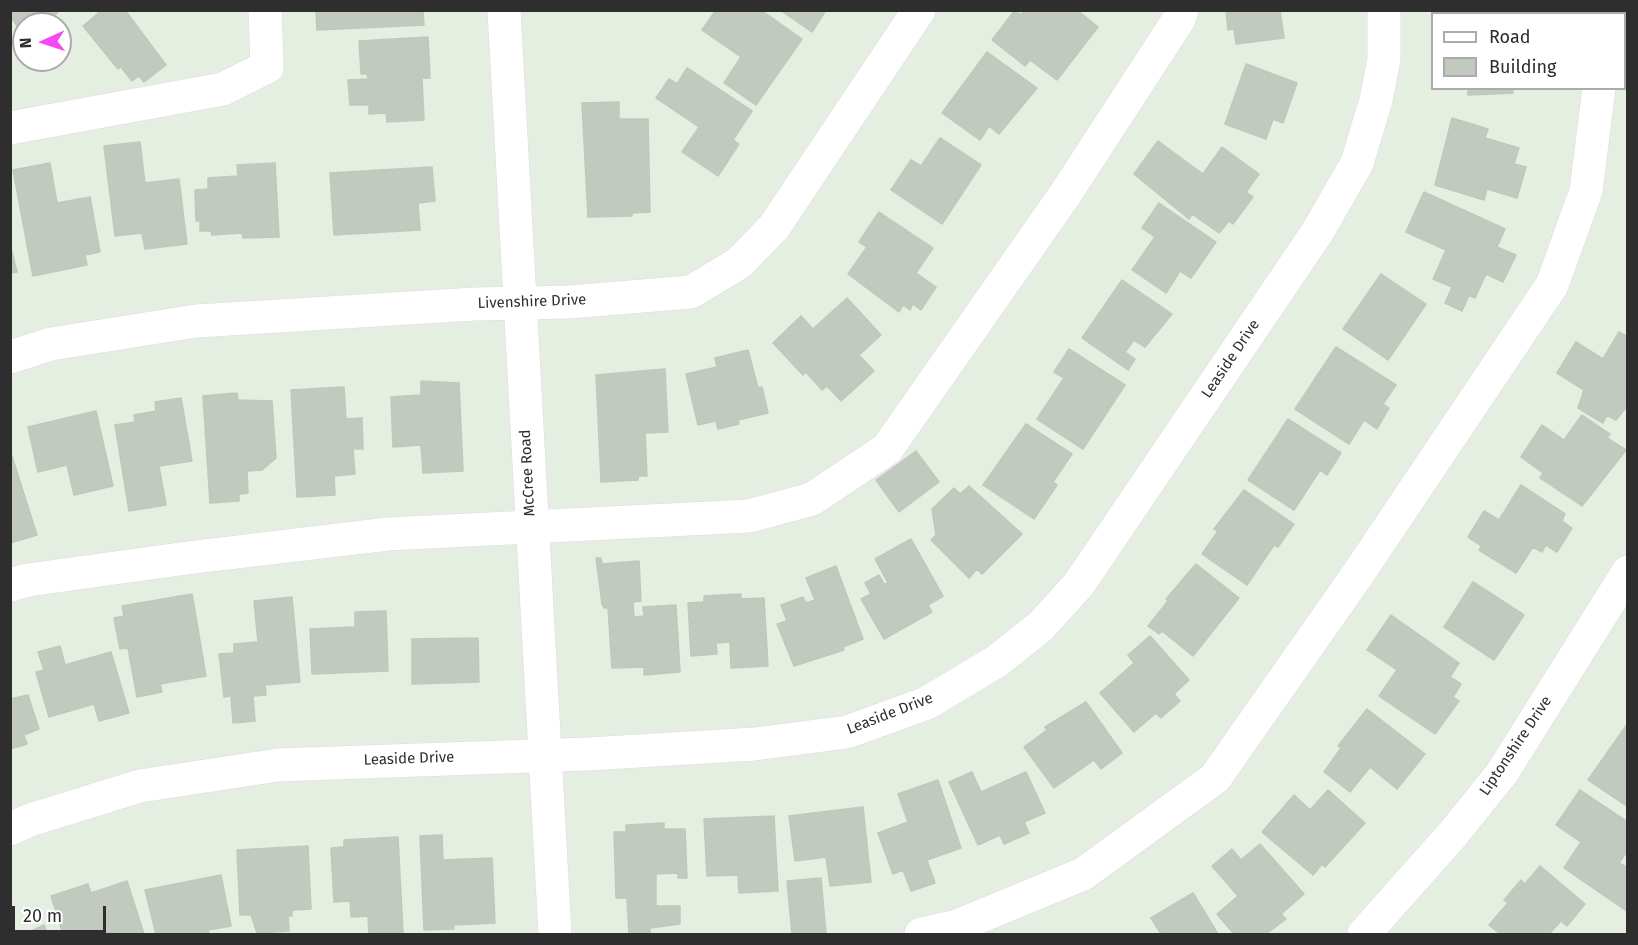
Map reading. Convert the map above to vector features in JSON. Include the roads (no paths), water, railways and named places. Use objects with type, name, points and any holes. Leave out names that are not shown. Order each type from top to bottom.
[{"type":"street","points":[[10,128],[223,89],[267,67],[265,10]]},
{"type":"street","name":"Livenshire Drive","points":[[10,357],[51,344],[196,321],[568,302],[691,292],[739,263],[774,227],[919,10]]},
{"type":"street","points":[[10,585],[28,580],[187,558],[388,534],[749,516],[812,499],[887,449],[1066,193],[1179,19],[1182,10]]},
{"type":"street","name":"Leaside Drive","points":[[10,829],[30,820],[140,786],[278,765],[755,744],[847,732],[927,703],[997,661],[1041,626],[1086,575],[1318,231],[1357,163],[1376,100],[1384,59],[1384,10]]},
{"type":"street","name":"McCree Road","points":[[508,13],[519,303],[555,934]]},
{"type":"street","points":[[921,934],[957,926],[1083,874],[1215,778],[1358,574],[1552,285],[1586,191],[1599,90]]},
{"type":"street","name":"Liptonshire Drive","points":[[1364,934],[1452,835],[1502,773],[1628,572]]}]
